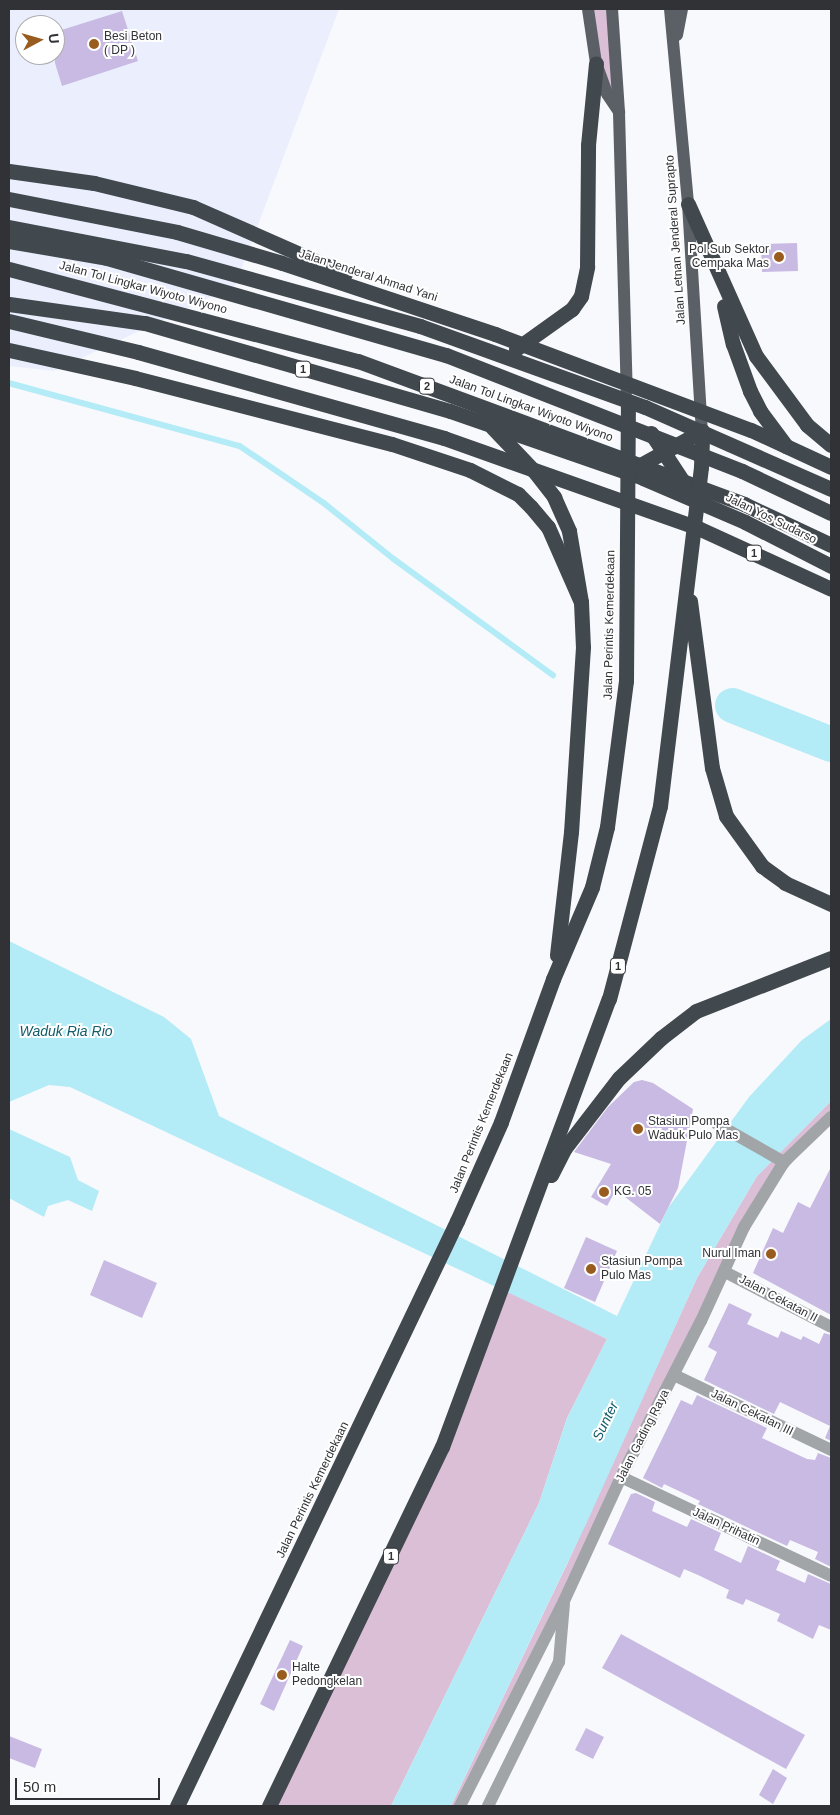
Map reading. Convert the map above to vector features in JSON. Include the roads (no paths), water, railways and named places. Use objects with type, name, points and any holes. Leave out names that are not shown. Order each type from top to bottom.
[{"type":"highway","points":[[506,356],[572,309],[581,296],[587,268],[588,145],[596,63]]},
{"type":"highway","points":[[9,172],[94,183],[193,207],[328,267],[405,294],[420,326]]},
{"type":"highway","name":"Jalan Jenderal Ahmad Yani","points":[[9,198],[177,232],[282,263],[495,334],[709,414],[831,467]]},
{"type":"highway","points":[[688,204],[717,275],[769,377],[807,425],[831,445]]},
{"type":"highway","points":[[9,227],[186,261],[420,326],[506,356],[702,430],[831,489]]},
{"type":"highway","name":"Jalan Tol Lingkar Wiyoto Wiyono","points":[[9,241],[107,258],[446,355],[715,460],[831,513]]},
{"type":"highway","points":[[328,267],[375,312]]},
{"type":"highway","name":"Jalan Tol Lingkar Wiyoto Wiyono","points":[[9,269],[358,361],[744,504],[831,545]]},
{"type":"highway","points":[[717,275],[733,344],[750,390],[760,411],[814,480]]},
{"type":"highway","name":"1","points":[[9,304],[145,323],[491,426],[628,472],[696,501]]},
{"type":"highway","name":"1","points":[[9,322],[138,352],[444,438],[698,528],[831,588]]},
{"type":"highway","points":[[9,350],[135,378],[346,432],[470,470],[518,494],[532,506],[548,528],[581,602]]},
{"type":"highway","points":[[628,401],[696,501]]},
{"type":"highway","name":"Jalan Perintis Kemerdekaan","points":[[177,1806],[457,1221],[501,1122],[553,979],[592,887],[607,827],[626,681],[628,401]]},
{"type":"highway","points":[[491,426],[534,471],[554,497],[568,531],[581,602],[583,646],[578,736],[565,902],[553,979]]},
{"type":"highway","points":[[628,472],[663,450],[702,430]]},
{"type":"highway","name":"1","points":[[269,1806],[424,1490],[514,1260],[569,1101],[609,999],[660,806],[696,501],[702,430]]},
{"type":"highway","name":"Jalan Yos Sudarso","points":[[696,501],[745,522],[831,566]]},
{"type":"highway","points":[[687,574],[699,684],[712,768],[726,816],[762,866],[785,883],[831,904]]},
{"type":"highway","points":[[809,577],[831,593]]},
{"type":"highway","points":[[532,1210],[565,1148],[621,1075],[655,1042],[696,1011],[831,958]]},
{"type":"main road","points":[[588,9],[596,63],[607,94],[620,113]]},
{"type":"main road","points":[[612,9],[620,113],[628,401]]},
{"type":"main road","name":"Jalan Letnan Jenderal Suprapto","points":[[670,9],[688,204],[702,430]]},
{"type":"main road","name":"Jalan Letnan Jenderal Suprapto","points":[[675,47],[682,9]]},
{"type":"street","name":"Jalan Gading Raya","points":[[460,1806],[564,1602],[621,1477],[725,1272],[744,1228],[781,1160],[831,1117]]},
{"type":"street","points":[[720,1126],[781,1160]]},
{"type":"street","name":"Jalan Cekatan II","points":[[725,1272],[831,1327]]},
{"type":"street","name":"Jalan Cekatan III","points":[[674,1375],[831,1450]]},
{"type":"street","name":"Jalan Prihatin","points":[[621,1477],[831,1576]]},
{"type":"street","name":"Jalan Gading Raya","points":[[488,1806],[559,1662],[564,1602]]},
{"type":"water","points":[[9,941],[164,1017],[191,1039],[219,1116],[617,1316],[668,1208],[749,1097],[802,1040],[831,1019],[831,1101],[757,1176],[697,1278],[587,1522],[451,1806],[391,1806],[539,1503],[567,1418],[607,1339],[70,1087],[49,1085],[9,1102]]},
{"type":"water","points":[[9,1129],[70,1157],[78,1180],[99,1191],[92,1211],[68,1200],[48,1206],[44,1217],[9,1198]]},
{"type":"waterway","points":[[9,383],[240,446],[324,503],[394,559],[553,675]]},
{"type":"waterway","points":[[732,705],[831,744]]},
{"type":"place","name":"Besi Beton ( DP )","points":[[94,44]]},
{"type":"place","name":"Pol Sub Sektor Cempaka Mas","points":[[779,257]]},
{"type":"place","name":"Stasiun Pompa Waduk Pulo Mas","points":[[638,1129]]},
{"type":"place","name":"KG. 05","points":[[604,1192]]},
{"type":"place","name":"Nurul Iman","points":[[771,1254]]},
{"type":"place","name":"Stasiun Pompa Pulo Mas","points":[[591,1269]]},
{"type":"place","name":"Halte Pedongkelan","points":[[282,1675]]},
{"type":"water label","name":"Waduk Ria Rio","points":[[66,1031]]},
{"type":"water label","name":"Sunter","points":[[605,1421]]}]
